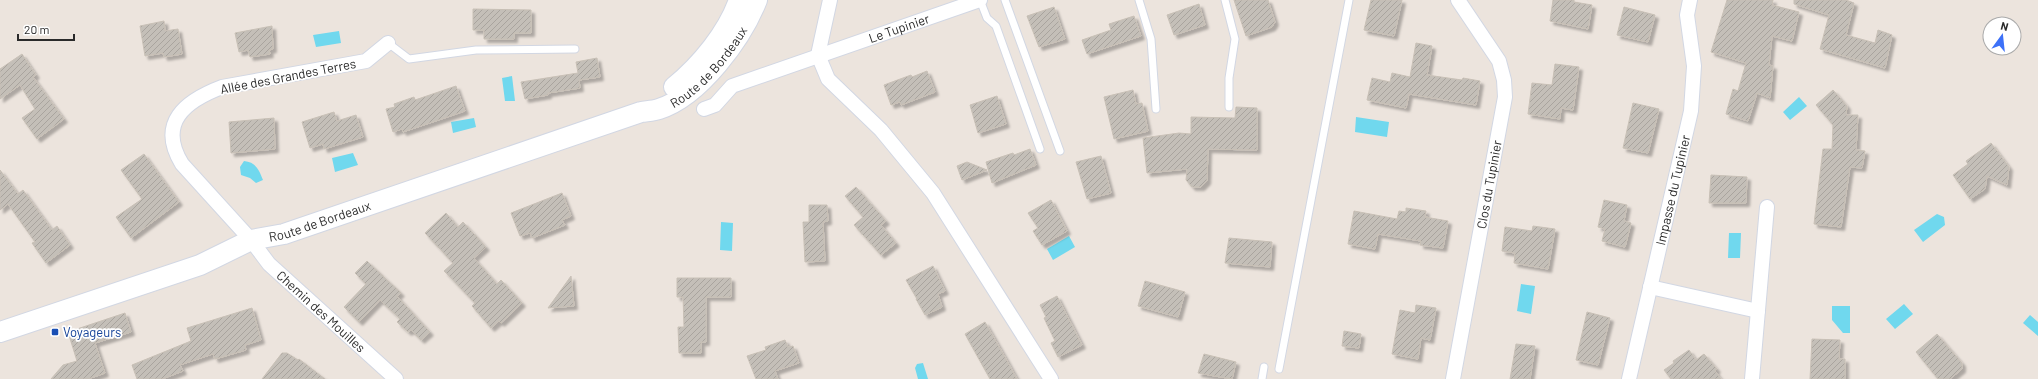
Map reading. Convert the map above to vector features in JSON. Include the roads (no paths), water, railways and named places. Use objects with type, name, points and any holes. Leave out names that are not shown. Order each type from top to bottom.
[{"type":"main road","name":"Route de Bordeaux","points":[[641,112],[692,71],[722,33],[736,9],[739,0]]},
{"type":"main road","name":"Route de Bordeaux","points":[[0,332],[200,265],[251,240],[284,234],[641,112],[659,109],[681,97],[704,79],[716,66],[739,36],[757,0]]},
{"type":"street","points":[[830,0],[818,55],[828,79],[881,130],[933,193],[1051,379]]},
{"type":"street","name":"Le Tupinier","points":[[704,109],[715,105],[732,86],[980,0]]},
{"type":"street","name":"Clos du Tupinier","points":[[1453,379],[1505,96],[1504,80],[1499,61],[1458,0]]},
{"type":"street","name":"Impasse du Tupinier","points":[[1629,379],[1691,111],[1694,66],[1687,15],[1690,0]]},
{"type":"street","name":"Allée des Grandes Terres","points":[[251,240],[182,164],[174,152],[172,139],[173,124],[184,108],[201,95],[222,87],[366,60],[388,43]]},
{"type":"street","points":[[1752,379],[1767,208]]},
{"type":"street","name":"Chemin des Mouilles","points":[[251,240],[269,264],[396,379]]},
{"type":"street","points":[[1650,287],[1758,311]]},
{"type":"lane","points":[[980,0],[987,18],[996,26],[1040,149]]},
{"type":"lane","points":[[1005,0],[1060,151]]},
{"type":"lane","points":[[1139,0],[1151,39],[1156,109]]},
{"type":"lane","points":[[1225,0],[1235,39],[1229,78],[1229,107]]},
{"type":"lane","points":[[1279,369],[1349,0]]},
{"type":"lane","points":[[388,43],[409,60],[476,50],[576,49]]},
{"type":"lane","points":[[1262,379],[1264,367]]},
{"type":"water","points":[[339,31],[341,43],[316,47],[313,35]]},
{"type":"water","points":[[512,76],[515,101],[505,101],[502,78]]},
{"type":"water","points":[[1799,97],[1807,106],[1790,120],[1783,112]]},
{"type":"water","points":[[1356,117],[1389,122],[1387,137],[1355,132]]},
{"type":"water","points":[[474,118],[476,127],[453,133],[451,122]]},
{"type":"water","points":[[353,153],[358,165],[335,172],[332,158]]},
{"type":"water","points":[[244,161],[254,165],[263,180],[256,183],[250,178],[241,175],[240,167]]},
{"type":"water","points":[[1937,214],[1944,217],[1945,225],[1923,242],[1914,230]]},
{"type":"water","points":[[721,222],[733,223],[732,251],[720,250]]},
{"type":"water","points":[[1729,233],[1741,233],[1740,258],[1728,258]]},
{"type":"water","points":[[1069,236],[1075,247],[1053,260],[1047,249]]},
{"type":"water","points":[[1521,284],[1535,286],[1531,314],[1517,311]]},
{"type":"water","points":[[1904,304],[1913,314],[1895,329],[1886,319]]},
{"type":"water","points":[[1832,306],[1850,306],[1850,333],[1843,333],[1832,320]]},
{"type":"water","points":[[2030,315],[2038,322],[2038,336],[2023,323]]},
{"type":"water","points":[[923,363],[928,379],[918,379],[915,368],[917,364]]},
{"type":"place","name":"Voyageurs","points":[[55,332]]}]
